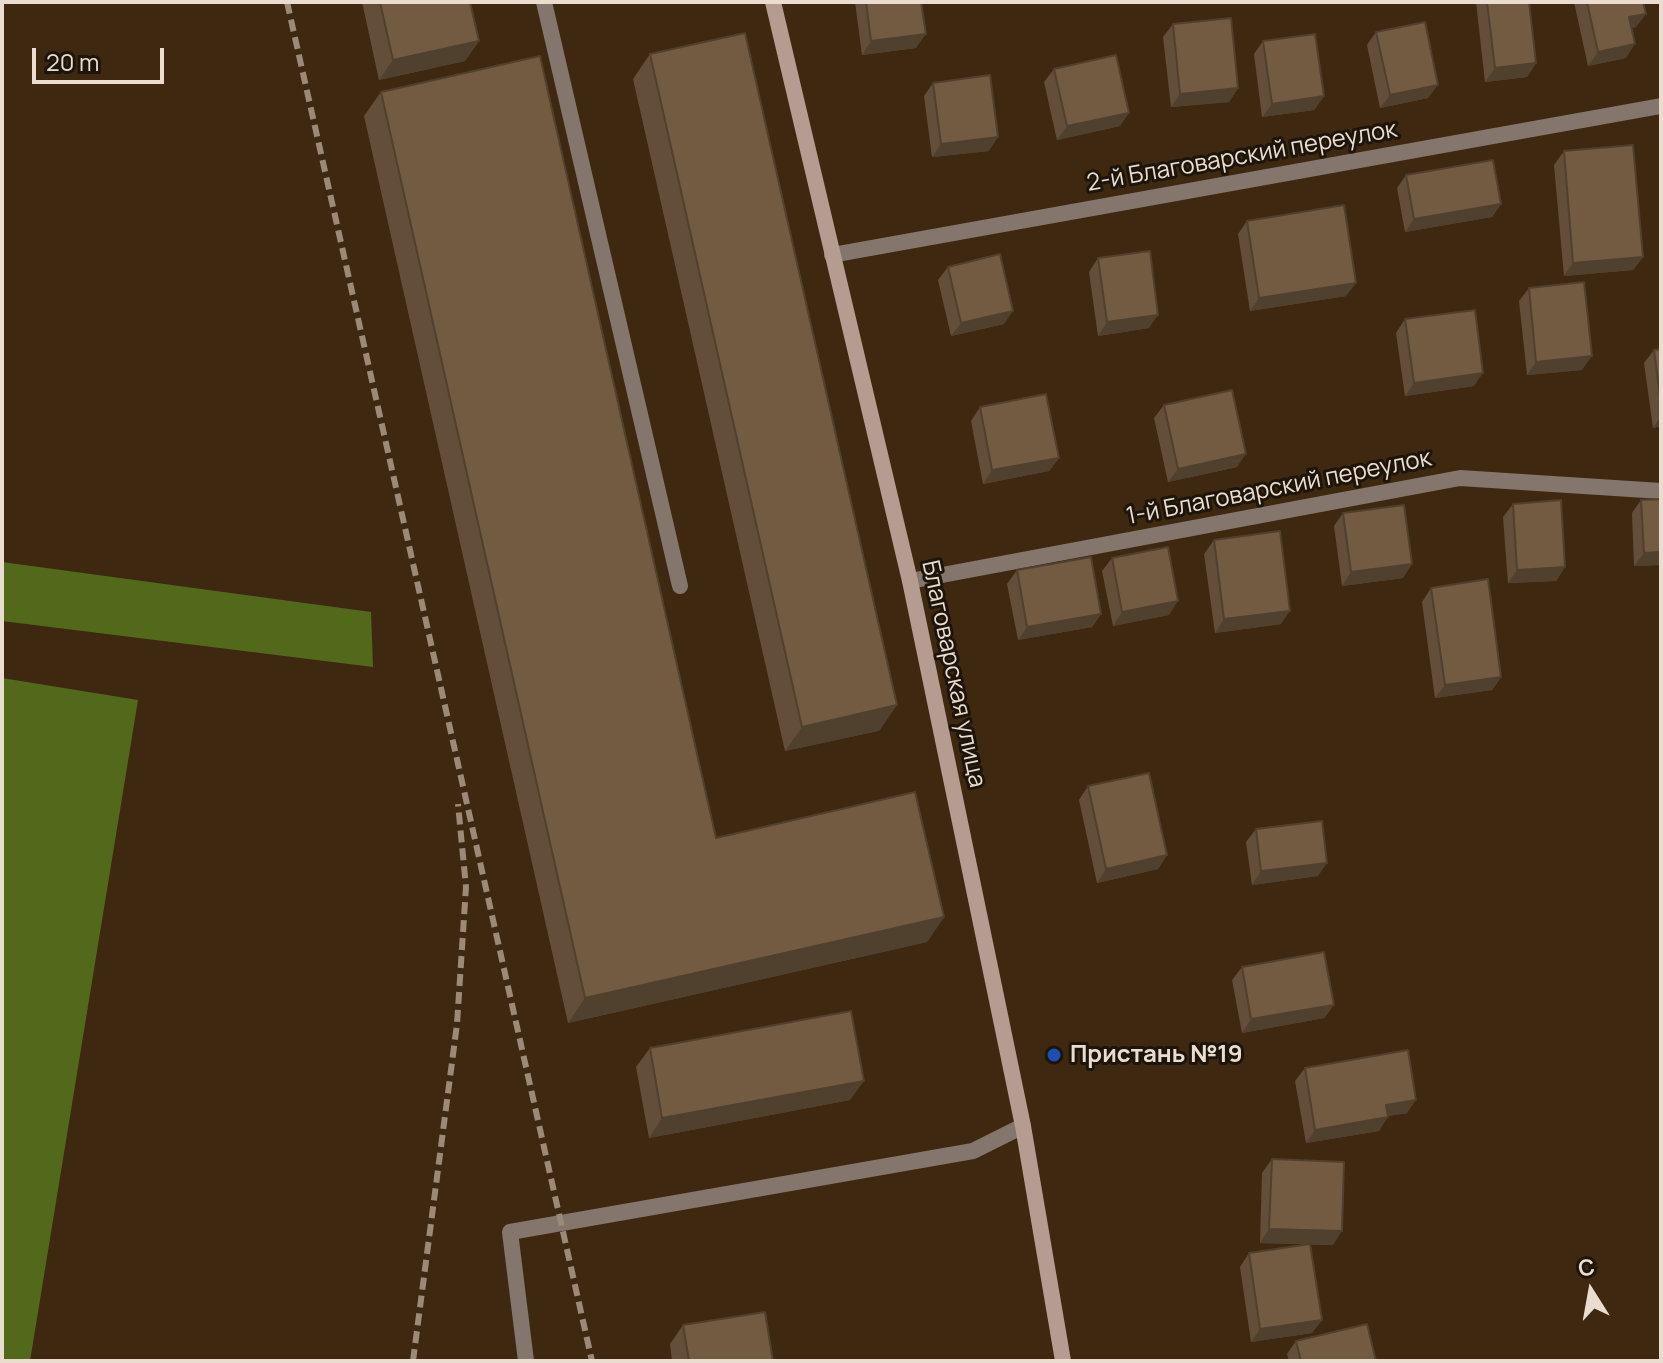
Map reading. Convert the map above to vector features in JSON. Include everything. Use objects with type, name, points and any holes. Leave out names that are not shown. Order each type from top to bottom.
[{"type":"street","points":[[544,2],[680,586]]},
{"type":"street","name":"Благоварская улица","points":[[773,2],[910,581],[1023,1126],[1063,1361]]},
{"type":"street","name":"2-й Благоварский переулок","points":[[832,255],[1661,106]]},
{"type":"street","name":"1-й Благоварский переулок","points":[[910,581],[1460,478],[1661,491]]},
{"type":"street","points":[[526,1361],[510,1232],[973,1151],[1023,1126]]},
{"type":"green space","points":[[2,562],[371,612],[373,667],[2,621]]},
{"type":"green space","points":[[2,678],[138,700],[30,1361],[2,1361]]},
{"type":"building","points":[[380,2],[470,2],[479,41],[393,60]]},
{"type":"building","points":[[866,2],[921,2],[926,34],[871,41]]},
{"type":"building","points":[[1487,2],[1529,2],[1536,63],[1495,68]]},
{"type":"building","points":[[1587,2],[1643,2],[1646,14],[1629,17],[1635,44],[1598,52]]},
{"type":"building","points":[[1231,18],[1238,88],[1180,94],[1173,24]]},
{"type":"building","points":[[1425,22],[1438,85],[1390,95],[1376,32]]},
{"type":"building","points":[[745,33],[897,705],[802,727],[650,54]]},
{"type":"building","points":[[1315,34],[1324,96],[1272,104],[1263,41]]},
{"type":"building","points":[[1116,55],[1129,113],[1067,126],[1054,69]]},
{"type":"building","points":[[540,56],[716,838],[915,792],[944,917],[585,998],[381,92]]},
{"type":"building","points":[[990,75],[998,137],[941,144],[933,83]]},
{"type":"building","points":[[1633,145],[1643,257],[1573,263],[1564,151]]},
{"type":"building","points":[[1493,160],[1501,204],[1414,219],[1406,175]]},
{"type":"building","points":[[1344,205],[1356,283],[1259,298],[1247,221]]},
{"type":"building","points":[[1150,251],[1158,315],[1107,322],[1098,258]]},
{"type":"building","points":[[1000,254],[1013,311],[961,323],[948,267]]},
{"type":"building","points":[[1584,282],[1592,356],[1536,362],[1529,288]]},
{"type":"building","points":[[1475,310],[1483,373],[1414,383],[1405,319]]},
{"type":"building","points":[[1661,349],[1661,404],[1654,350]]},
{"type":"building","points":[[1232,390],[1246,454],[1178,469],[1164,405]]},
{"type":"building","points":[[1046,394],[1059,458],[992,470],[980,407]]},
{"type":"building","points":[[1661,499],[1661,552],[1644,553],[1641,500]]},
{"type":"building","points":[[1561,500],[1565,567],[1517,570],[1513,504]]},
{"type":"building","points":[[1404,505],[1412,564],[1351,572],[1343,513]]},
{"type":"building","points":[[1280,531],[1290,611],[1224,619],[1214,540]]},
{"type":"building","points":[[1168,547],[1178,601],[1122,612],[1112,558]]},
{"type":"building","points":[[1091,557],[1101,614],[1027,627],[1017,570]]},
{"type":"building","points":[[1488,579],[1501,677],[1445,685],[1431,588]]},
{"type":"building","points":[[1149,773],[1167,855],[1106,869],[1088,786]]},
{"type":"building","points":[[1322,821],[1327,863],[1261,871],[1256,829]]},
{"type":"building","points":[[1324,952],[1334,1005],[1251,1019],[1242,967]]},
{"type":"building","points":[[851,1011],[864,1081],[662,1118],[650,1048]]},
{"type":"building","points":[[1408,1050],[1416,1100],[1386,1105],[1388,1117],[1315,1130],[1305,1068]]},
{"type":"building","points":[[1272,1159],[1344,1162],[1342,1231],[1269,1229]]},
{"type":"building","points":[[1310,1244],[1322,1320],[1260,1329],[1249,1253]]},
{"type":"building","points":[[765,1312],[773,1361],[689,1361],[683,1325]]},
{"type":"building","points":[[1367,1324],[1376,1361],[1301,1361],[1296,1341]]},
{"type":"railway","points":[[287,2],[592,1361]]},
{"type":"railway","points":[[413,1361],[457,1024],[466,887],[458,804]]},
{"type":"place","name":"Пристань №19","points":[[1054,1055]]}]
